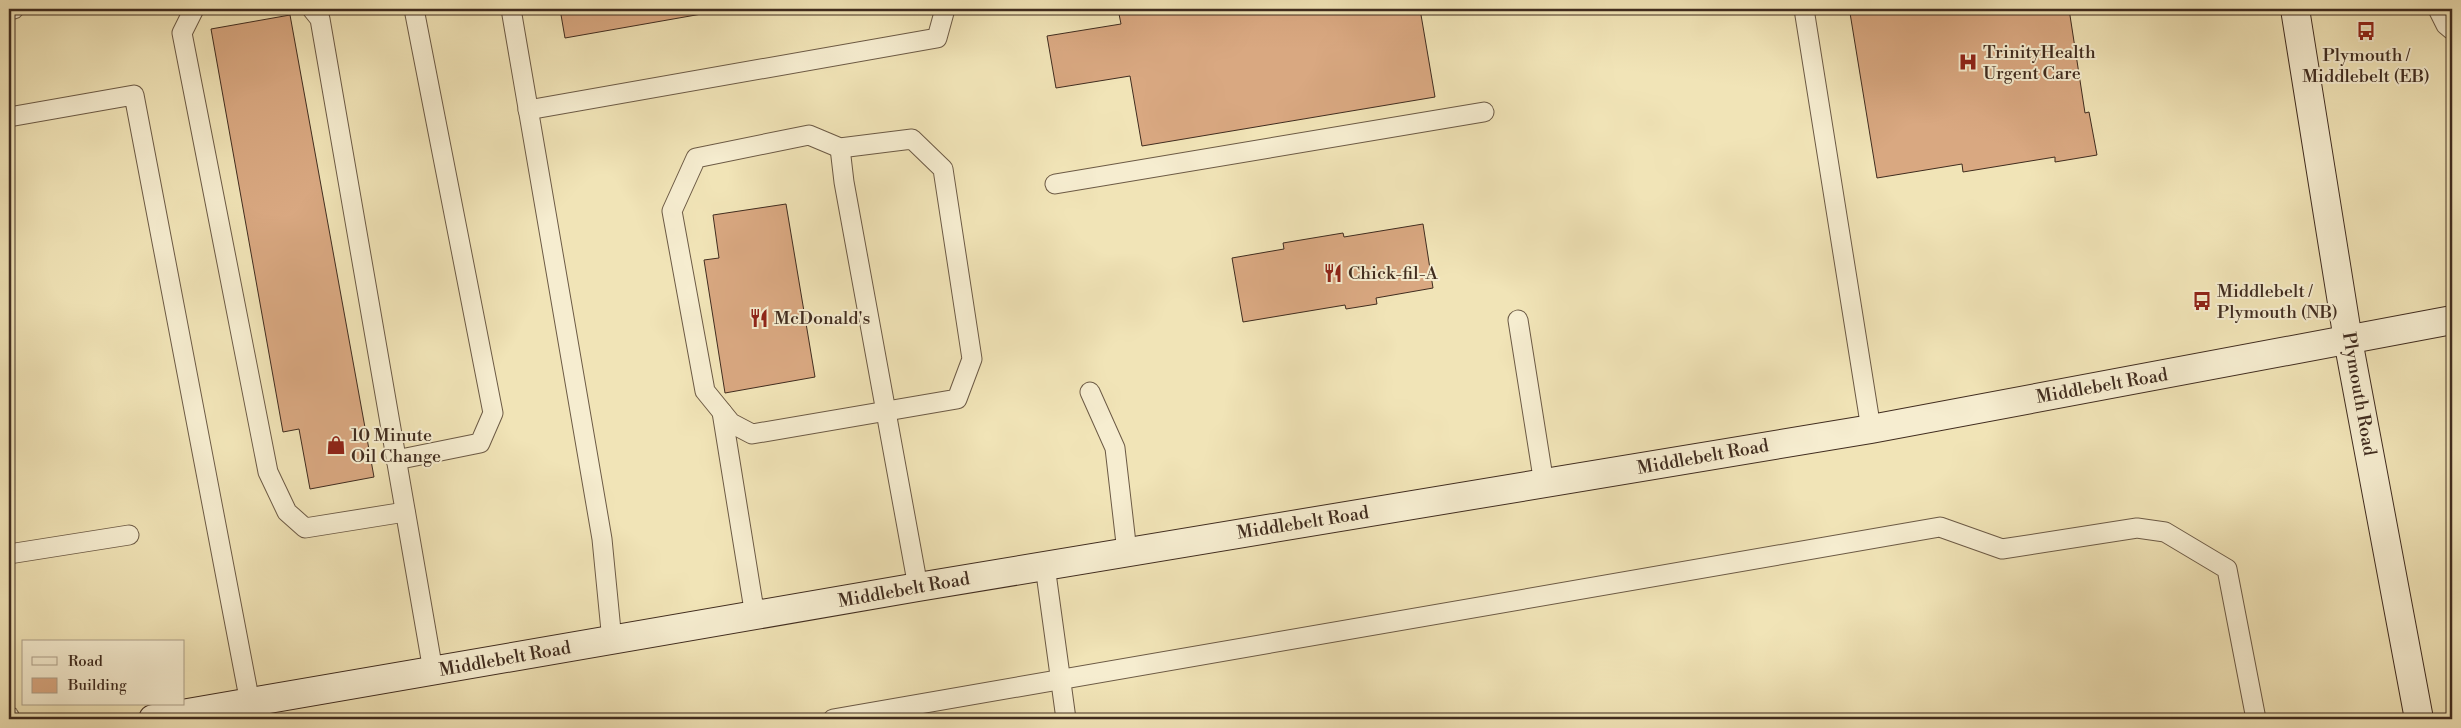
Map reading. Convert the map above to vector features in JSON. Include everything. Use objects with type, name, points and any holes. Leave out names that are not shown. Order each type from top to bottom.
[{"type":"main road","name":"Plymouth Road","points":[[2295,9],[2348,340],[2419,719]]},
{"type":"main road","name":"Middlebelt Road","points":[[153,719],[918,587],[1871,429],[2452,320]]},
{"type":"lane","points":[[9,10],[14,9]]},
{"type":"lane","points":[[312,9],[320,19],[433,671]]},
{"type":"lane","points":[[396,460],[480,443],[493,413],[414,9]]},
{"type":"lane","points":[[511,9],[602,539],[612,641]]},
{"type":"lane","points":[[528,110],[937,38],[945,9]]},
{"type":"lane","points":[[1804,9],[1871,429]]},
{"type":"lane","points":[[2438,9],[2446,25],[2452,30]]},
{"type":"lane","points":[[189,12],[182,33],[268,472],[287,512],[305,528],[406,512]]},
{"type":"lane","points":[[9,117],[134,95],[250,702]]},
{"type":"lane","points":[[1055,184],[1484,112]]},
{"type":"lane","points":[[809,135],[840,148],[912,139],[943,169],[972,359],[957,399],[752,434],[731,423],[705,391],[672,211],[696,158],[809,135]]},
{"type":"lane","points":[[840,148],[844,182],[918,587]]},
{"type":"lane","points":[[1518,320],[1544,484]]},
{"type":"lane","points":[[1090,392],[1115,448],[1127,552]]},
{"type":"lane","points":[[722,412],[755,616]]},
{"type":"lane","points":[[832,719],[1940,527],[2002,549],[2137,528],[2165,532],[2227,569],[2256,719]]},
{"type":"lane","points":[[9,554],[128,535]]},
{"type":"lane","points":[[1045,566],[1066,719]]},
{"type":"building","points":[[560,9],[730,9],[565,38]]},
{"type":"building","points":[[1118,9],[1420,9],[1435,97],[1142,146],[1130,76],[1056,88],[1047,36],[1121,24]]},
{"type":"building","name":"TrinityHealth Urgent Care","points":[[1861,9],[2069,9],[2085,113],[2089,112],[2097,155],[2055,162],[2055,157],[1963,172],[1962,164],[1877,178],[1850,13],[1862,12]]},
{"type":"building","points":[[290,15],[374,477],[310,489],[299,429],[283,432],[211,29]]},
{"type":"building","name":"McDonald's","points":[[786,204],[815,377],[725,393],[704,260],[719,258],[713,215]]},
{"type":"building","name":"Chick-fil-A","points":[[1423,224],[1433,288],[1376,298],[1377,304],[1346,309],[1345,305],[1243,322],[1232,258],[1284,249],[1283,243],[1343,233],[1344,237]]},
{"type":"place","name":"Plymouth / Middlebelt (EB)","points":[[2366,31]]},
{"type":"place","name":"TrinityHealth Urgent Care","points":[[1968,62]]},
{"type":"place","name":"Chick-fil-A","points":[[1333,273]]},
{"type":"place","name":"Middlebelt / Plymouth (NB)","points":[[2202,301]]},
{"type":"place","name":"McDonald's","points":[[759,318]]},
{"type":"place","name":"10 Minute Oil Change","points":[[336,445]]}]
